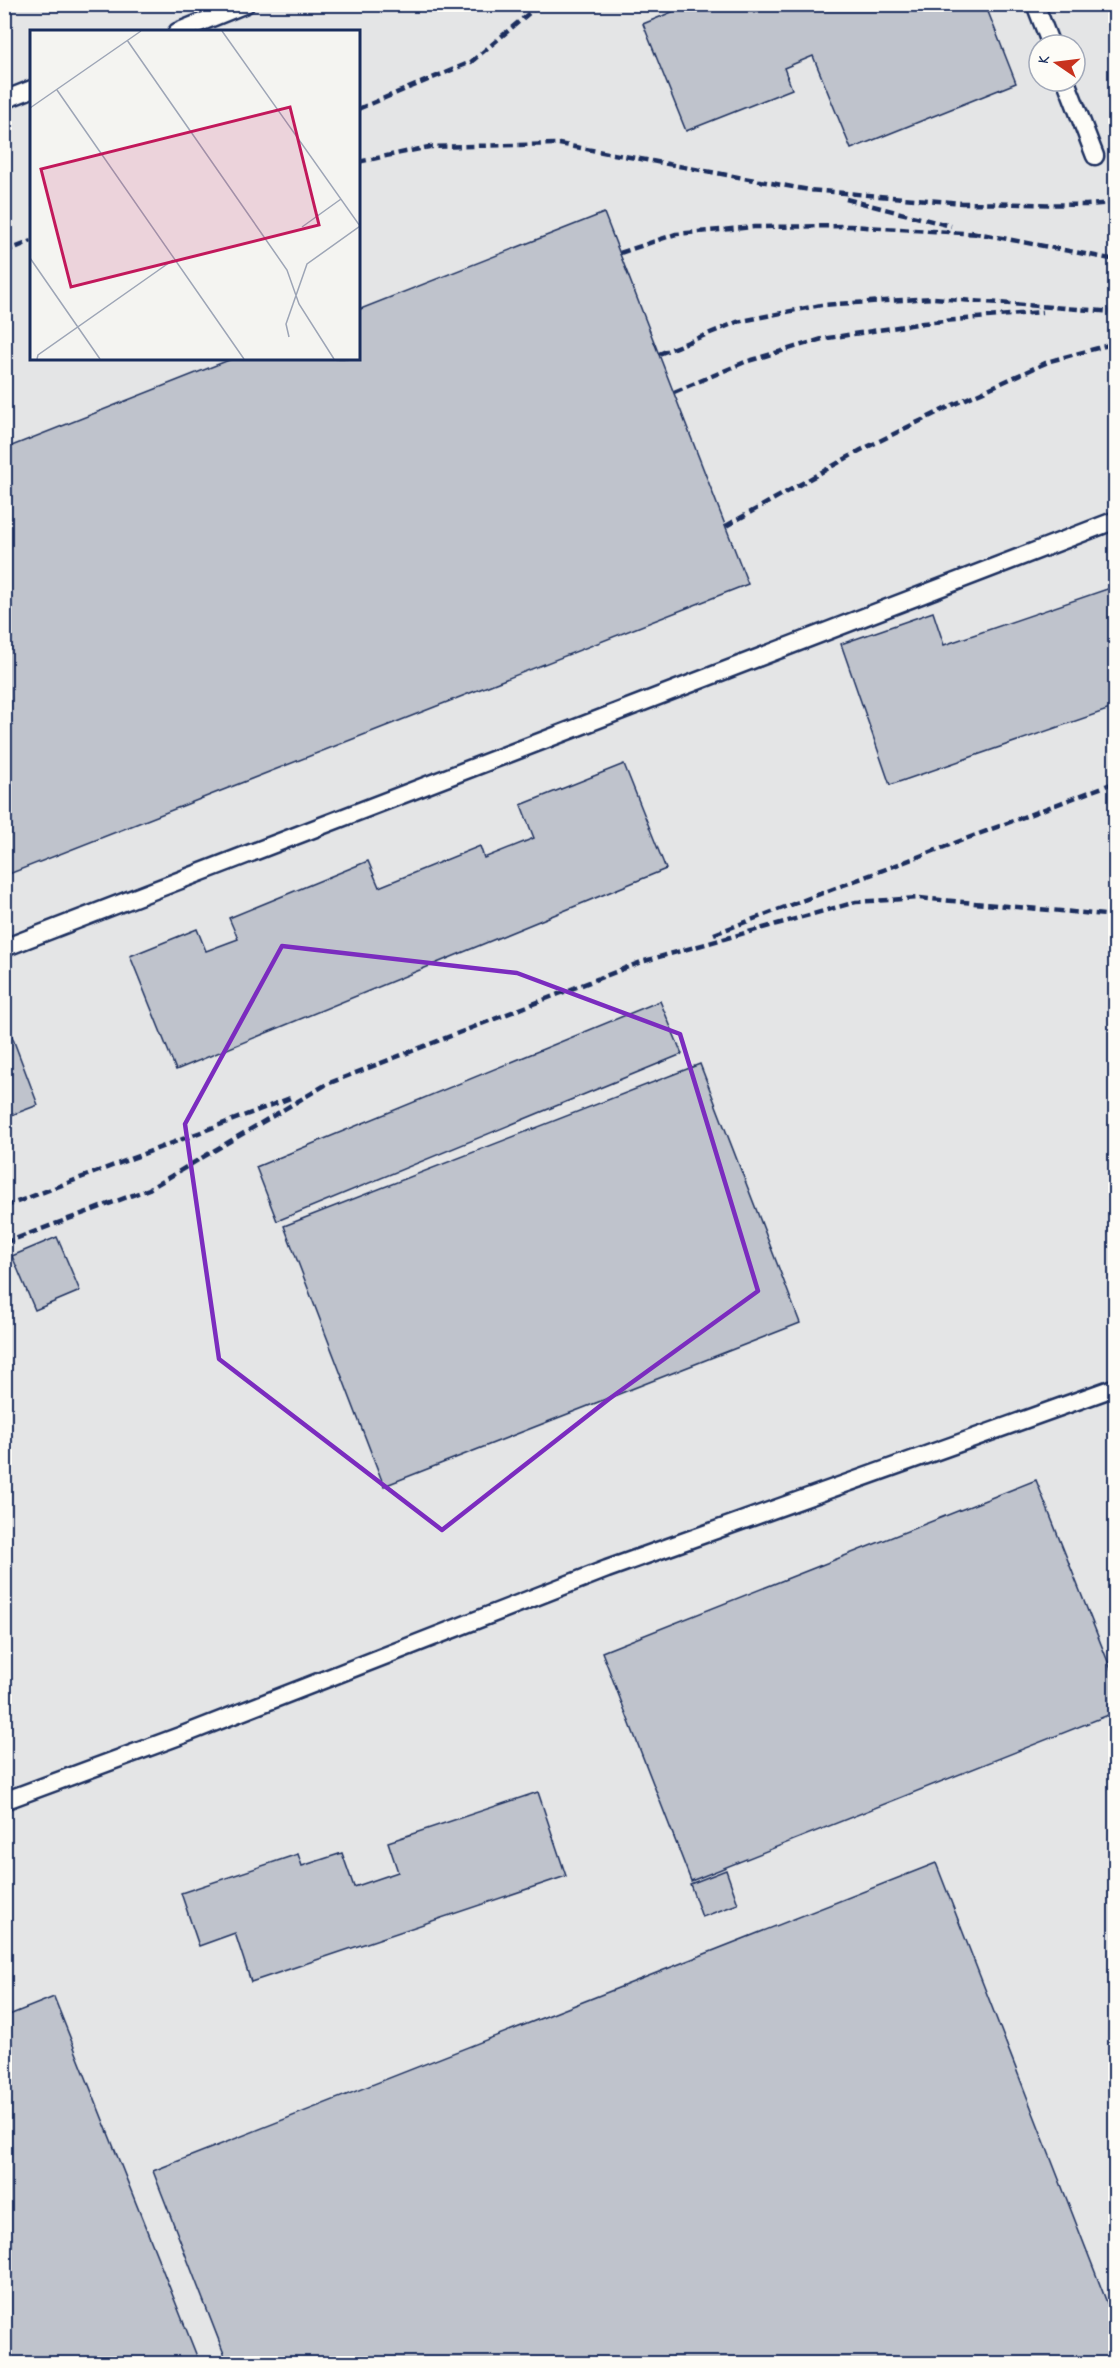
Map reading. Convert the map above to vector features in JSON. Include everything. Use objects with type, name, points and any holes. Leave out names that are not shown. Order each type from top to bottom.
[{"type":"lane","points":[[182,30],[246,4]]},
{"type":"lane","points":[[1035,4],[1046,33]]},
{"type":"lane","points":[[4,100],[30,90]]},
{"type":"lane","points":[[1071,93],[1095,156]]},
{"type":"lane","points":[[4,948],[1116,520]]},
{"type":"lane","points":[[4,1801],[185,1734],[607,1569],[1114,1393]]},
{"type":"highlighted area","points":[[282,946],[517,973],[680,1034],[758,1291],[609,1399],[442,1530],[219,1359],[185,1124]]},
{"type":"shaded area","points":[[5,5],[1115,5],[1115,2363],[5,2363]]},
{"type":"building","points":[[691,4],[751,4],[754,13],[775,4],[985,4],[1016,83],[851,149],[813,56],[784,68],[792,89],[686,131],[643,24]]},
{"type":"building","points":[[604,213],[748,584],[4,876],[4,449],[229,360],[360,360],[360,309]]},
{"type":"building","points":[[1116,586],[1116,707],[890,785],[841,644],[933,612],[944,645]]},
{"type":"building","points":[[624,764],[666,869],[176,1070],[130,956],[197,929],[206,951],[238,939],[229,918],[368,861],[379,887],[480,846],[484,858],[534,838],[521,805]]},
{"type":"building","points":[[660,1001],[682,1054],[277,1221],[256,1167]]},
{"type":"building","points":[[7,1023],[38,1105],[4,1118],[4,1024]]},
{"type":"building","points":[[700,1064],[800,1323],[384,1486],[284,1226]]},
{"type":"building","points":[[57,1237],[80,1291],[35,1310],[12,1256]]},
{"type":"building","points":[[1036,1480],[1116,1682],[1116,1712],[691,1881],[602,1652]]},
{"type":"building","points":[[538,1792],[566,1876],[251,1982],[235,1933],[199,1946],[181,1893],[298,1854],[302,1866],[342,1853],[354,1887],[398,1872],[388,1842]]},
{"type":"building","points":[[936,1863],[1116,2326],[1116,2364],[228,2364],[153,2171]]},
{"type":"building","points":[[726,1870],[738,1904],[702,1917],[690,1884]]},
{"type":"building","points":[[54,1997],[200,2364],[4,2364],[4,2017]]},
{"type":"railway","points":[[360,108],[471,62],[540,4]]},
{"type":"railway","points":[[360,162],[429,147],[559,144],[809,190],[962,203],[1086,205],[1116,203]]},
{"type":"railway","points":[[846,199],[951,226]]},
{"type":"railway","points":[[620,253],[676,234],[754,227],[850,226],[980,234]]},
{"type":"railway","points":[[971,232],[1116,260]]},
{"type":"railway","points":[[4,252],[30,242]]},
{"type":"railway","points":[[659,354],[737,322],[821,305],[934,298],[1116,312]]},
{"type":"railway","points":[[674,392],[745,362],[822,339],[923,323],[1042,312]]},
{"type":"railway","points":[[726,526],[861,450],[957,403],[1050,361],[1116,343]]},
{"type":"railway","points":[[714,934],[1116,782]]},
{"type":"railway","points":[[4,1243],[149,1189],[327,1084],[641,962],[856,902],[919,898],[1116,916]]},
{"type":"railway","points":[[4,1207],[293,1097]]}]
